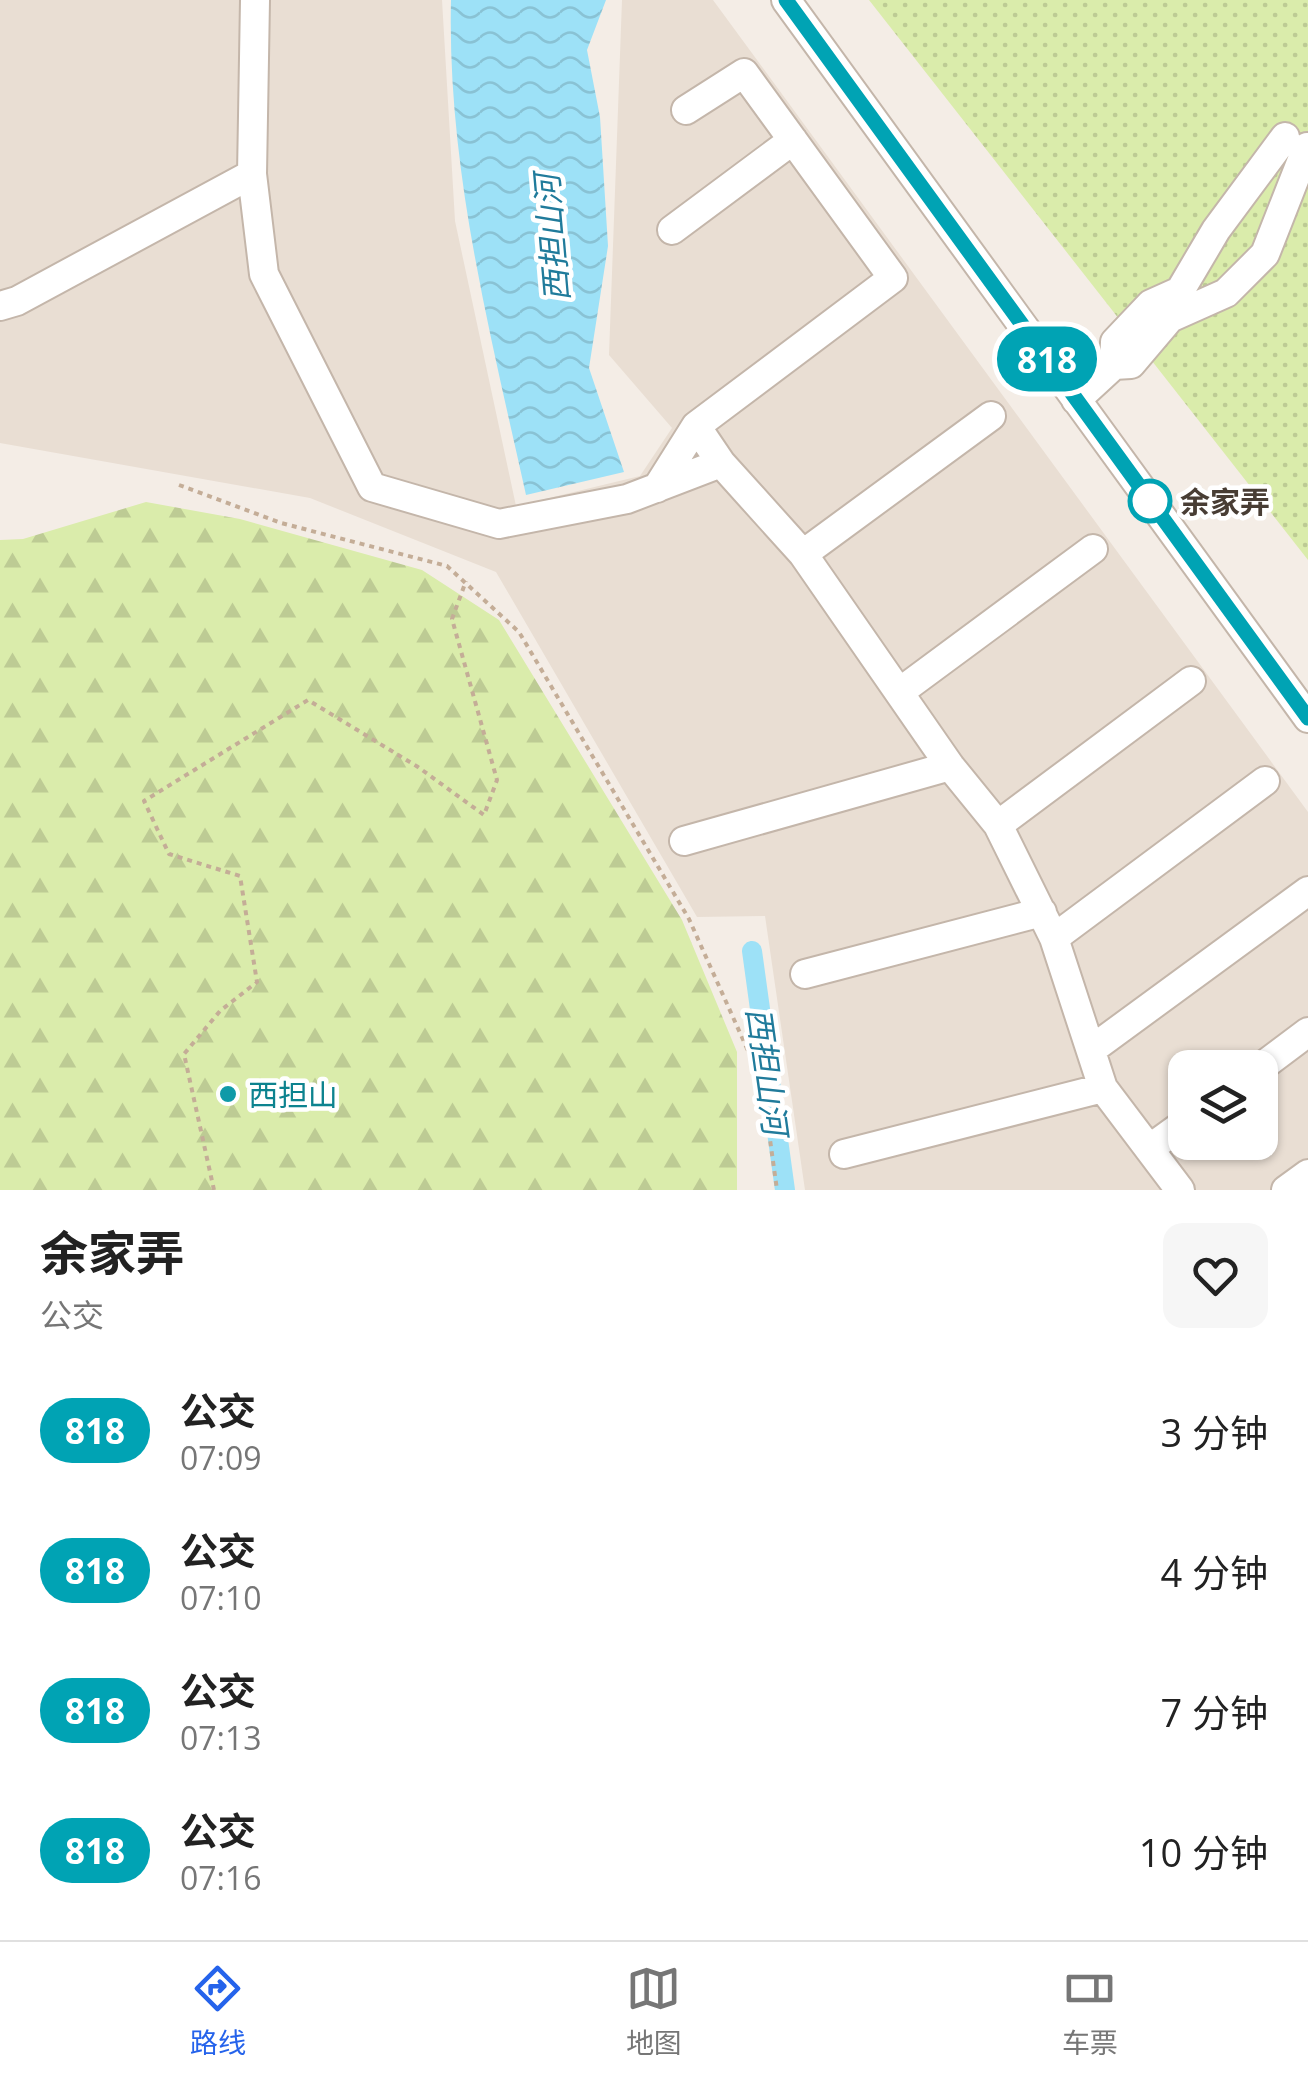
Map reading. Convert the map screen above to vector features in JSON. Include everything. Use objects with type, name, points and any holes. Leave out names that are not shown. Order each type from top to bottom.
[{"type":"street","points":[[254,0],[252,174],[264,274],[372,487],[498,524],[627,499],[721,462]]},
{"type":"street","points":[[786,0],[1308,718]]},
{"type":"street","points":[[657,488],[696,426],[893,278],[744,72],[686,110]]},
{"type":"street","points":[[672,230],[793,140]]},
{"type":"street","points":[[1076,400],[1114,364],[1132,364],[1170,318],[1226,293],[1265,254],[1296,142]]},
{"type":"street","points":[[1114,364],[1115,342],[1151,304],[1180,291],[1216,230],[1296,142]]},
{"type":"street","points":[[0,306],[17,301],[252,174]]},
{"type":"street","points":[[803,554],[992,416]]},
{"type":"street","points":[[696,426],[721,462],[803,554],[950,766],[998,825],[1054,938],[1103,1088],[1180,1190]]},
{"type":"street","points":[[901,691],[1094,549]]},
{"type":"street","points":[[998,825],[1191,681]]},
{"type":"street","points":[[684,841],[950,766]]},
{"type":"street","points":[[1054,938],[1264,781]]},
{"type":"street","points":[[1092,1050],[1308,891]]},
{"type":"street","points":[[805,974],[1042,912]]},
{"type":"street","points":[[1278,1054],[1308,1032]]},
{"type":"street","points":[[844,1154],[1103,1088]]},
{"type":"street","points":[[1150,1149],[1168,1136]]},
{"type":"street","points":[[1286,1190],[1308,1174]]},
{"type":"path","points":[[179,484],[254,509],[281,523],[447,566],[519,632],[689,919],[762,1082],[777,1190]]},
{"type":"path","points":[[214,1190],[184,1054],[220,1011],[257,982],[240,876],[169,854],[144,801],[308,700],[418,767],[484,815],[497,780],[452,619],[466,581]]},
{"type":"shaded area","points":[[0,0],[442,0],[455,221],[516,506],[640,476],[672,428],[609,355],[622,0],[713,0],[1308,812],[1308,1190],[805,1190],[765,916],[697,917],[496,572],[310,498],[0,443]]},
{"type":"green space","points":[[869,0],[1308,0],[1308,560]]},
{"type":"green space","points":[[146,502],[240,519],[422,570],[499,620],[682,920],[737,1052],[737,1190],[0,1190],[0,540],[23,539]]},
{"type":"water","points":[[451,0],[606,0],[587,50],[600,117],[608,246],[589,368],[624,472],[526,495],[485,311],[463,187],[452,63]]},
{"type":"waterway","name":"西担山河","points":[[752,951],[785,1190]]},
{"type":"bus line","name":"818","points":[[786,0],[1308,718]]},
{"type":"place","name":"余家弄","points":[[1150,501]]},
{"type":"place","name":"西担山","points":[[228,1094]]}]
